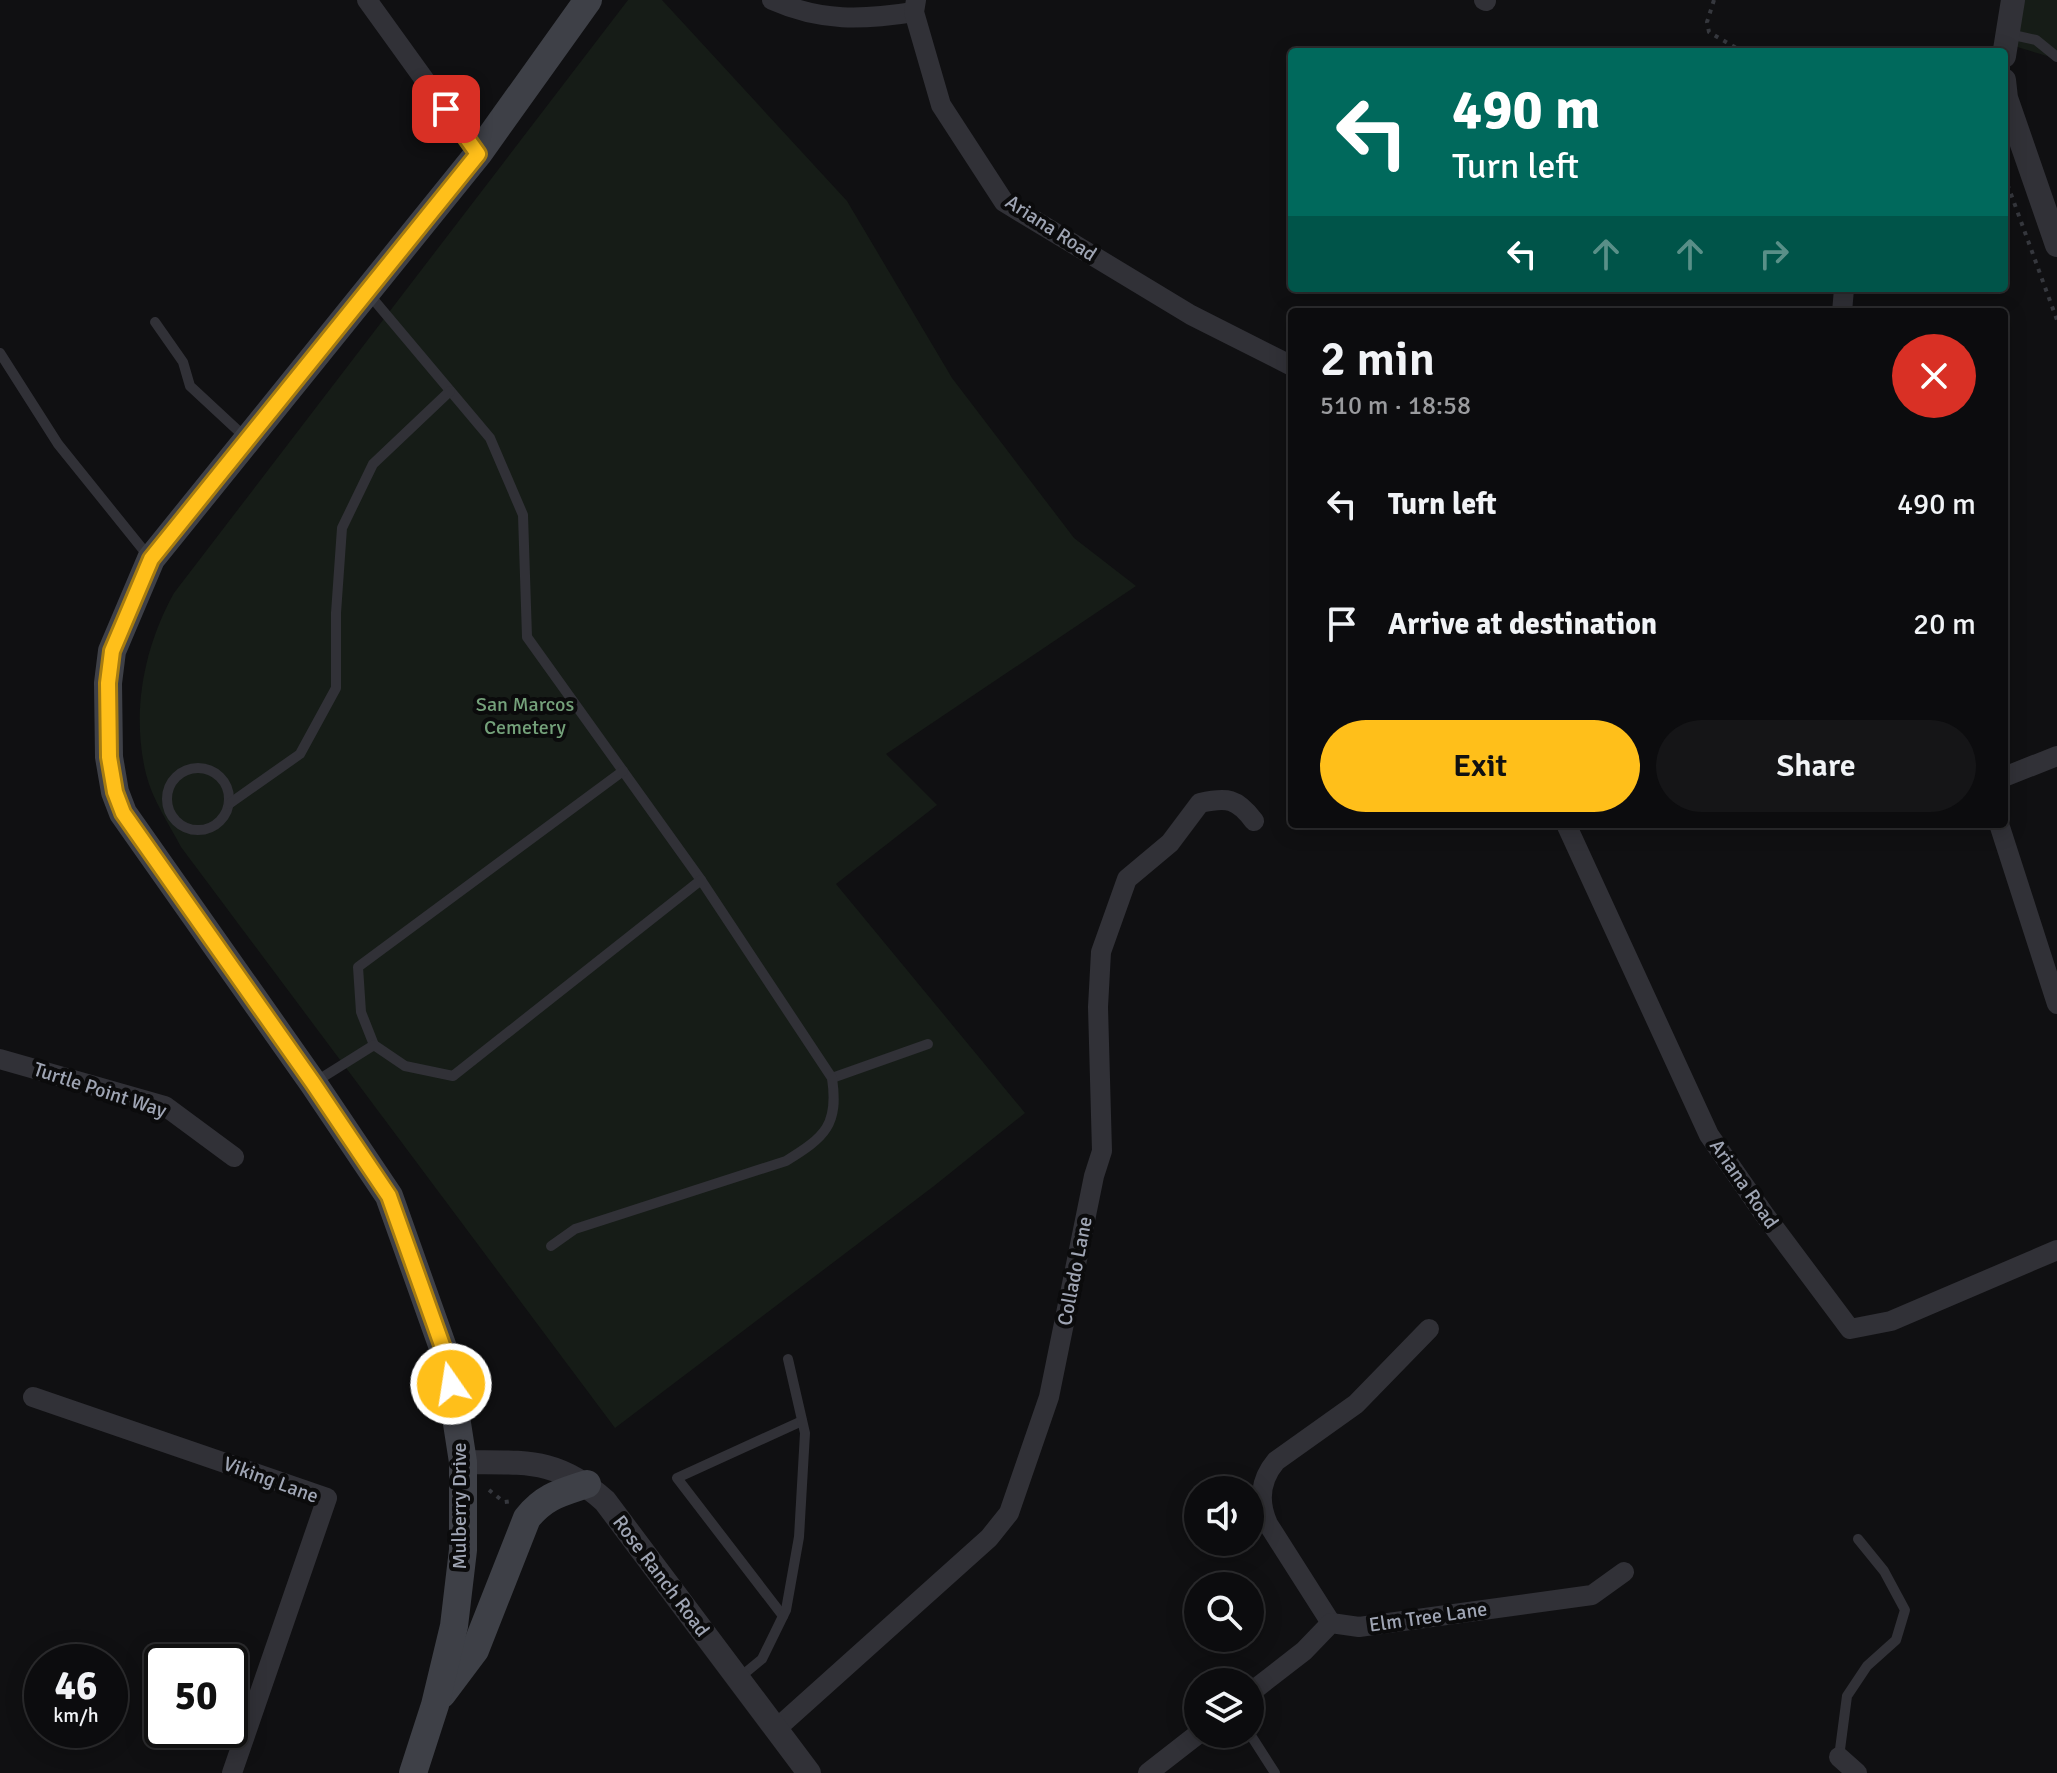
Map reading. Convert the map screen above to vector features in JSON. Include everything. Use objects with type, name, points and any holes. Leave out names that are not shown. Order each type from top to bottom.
[{"type":"main road","name":"Mulberry Drive","points":[[413,1773],[435,1705],[454,1626],[463,1550],[463,1462],[447,1359],[389,1196],[123,813],[115,792],[109,757],[108,697],[112,651],[151,559],[478,154],[588,0]]},
{"type":"main road","points":[[435,1705],[475,1650],[527,1518],[539,1503],[587,1484]]},
{"type":"street","points":[[367,0],[478,154]]},
{"type":"street","points":[[772,0],[828,16],[865,19],[915,6]]},
{"type":"street","points":[[2005,44],[2013,0]]},
{"type":"street","name":"Ariana Road","points":[[915,6],[941,105],[1004,202],[1191,315],[1288,364]]},
{"type":"street","points":[[2008,104],[2057,245]]},
{"type":"street","points":[[2008,775],[2057,756]]},
{"type":"street","name":"Collado Lane","points":[[775,1730],[989,1538],[1009,1513],[1049,1397],[1094,1176],[1102,1151],[1098,1007],[1101,952],[1127,879],[1170,843],[1200,803],[1224,798],[1243,807],[1254,821]]},
{"type":"street","name":"Ariana Road","points":[[1568,828],[1709,1135],[1850,1329],[1891,1321],[2057,1250]]},
{"type":"street","points":[[2000,828],[2057,1004]]},
{"type":"street","name":"Turtle Point Way","points":[[0,1059],[165,1106],[234,1157]]},
{"type":"street","points":[[1264,1682],[1304,1651],[1331,1623],[1268,1524],[1260,1506],[1267,1472],[1276,1461],[1356,1404],[1429,1329]]},
{"type":"street","name":"Viking Lane","points":[[33,1397],[327,1498],[232,1773]]},
{"type":"street","name":"Rose Ranch Road","points":[[463,1462],[537,1463],[563,1470],[587,1484],[605,1501],[809,1773]]},
{"type":"street","name":"Elm Tree Lane","points":[[1331,1623],[1359,1627],[1592,1595],[1624,1572]]},
{"type":"street","points":[[1148,1773],[1184,1745]]},
{"type":"street","points":[[1839,1757],[1857,1773]]},
{"type":"lane","points":[[2005,44],[2036,40],[2057,57]]},
{"type":"lane","points":[[367,292],[490,438],[523,515],[527,637],[701,880],[832,1078],[835,1097],[831,1124],[811,1146],[786,1161],[575,1229],[551,1246]]},
{"type":"lane","points":[[155,322],[183,362],[190,386],[247,439]]},
{"type":"lane","points":[[0,353],[58,444],[151,559]]},
{"type":"lane","points":[[229,804],[225,784],[211,771],[202,768],[192,769],[176,778],[168,795],[171,812],[183,825],[192,829],[210,827],[219,821],[229,804],[300,754],[336,688],[336,613],[342,528],[373,464],[450,391]]},
{"type":"lane","points":[[623,771],[358,967],[361,1012],[374,1045],[405,1066],[453,1076],[701,880]]},
{"type":"lane","points":[[832,1078],[928,1044]]},
{"type":"lane","points":[[313,1083],[374,1045]]},
{"type":"lane","points":[[738,1679],[762,1659],[783,1616],[802,1507],[805,1433],[788,1359]]},
{"type":"lane","points":[[783,1616],[677,1478],[802,1421]]},
{"type":"lane","points":[[1839,1757],[1847,1696],[1867,1666],[1896,1640],[1905,1610],[1884,1571],[1858,1539]]},
{"type":"lane","points":[[1259,1748],[1275,1773]]},
{"type":"path","points":[[1714,0],[1707,22],[1709,32],[1736,48]]},
{"type":"path","points":[[2008,186],[2057,320]]},
{"type":"path","points":[[489,1490],[504,1502],[511,1502],[520,1494]]},
{"type":"green space","name":"San Marcos Cemetery","points":[[628,0],[662,0],[847,201],[952,378],[1074,538],[1136,586],[886,754],[937,805],[836,884],[1025,1113],[934,1186],[615,1428],[181,847],[146,774],[140,704],[155,635],[174,593]]},
{"type":"green space","points":[[2012,0],[2057,0],[2057,59],[2004,43]]},
{"type":"route","points":[[446,109],[478,154],[151,559],[112,651],[108,697],[109,757],[115,792],[123,813],[389,1196],[447,1359],[451,1384]]}]
